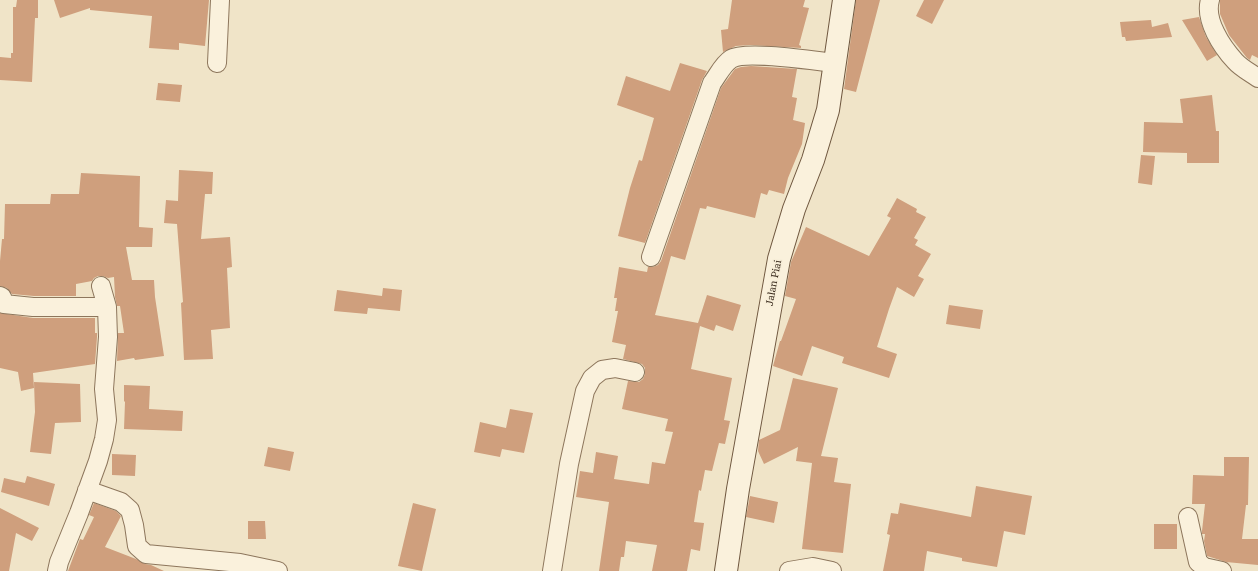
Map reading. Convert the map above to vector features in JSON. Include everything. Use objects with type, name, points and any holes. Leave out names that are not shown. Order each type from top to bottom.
[{"type":"street","points":[[216,63],[220,0]]},
{"type":"street","name":"Jalan Piai","points":[[726,571],[738,489],[779,259],[794,209],[813,160],[828,110],[844,0]]},
{"type":"street","points":[[1210,0],[1209,15],[1215,32],[1224,48],[1236,63],[1258,78]]},
{"type":"street","points":[[651,257],[712,83],[731,59],[738,56],[769,56],[835,63]]},
{"type":"street","points":[[57,571],[59,562],[80,513],[104,439],[107,420],[104,389],[108,337],[107,307],[101,286]]},
{"type":"street","points":[[0,296],[2,297],[4,304],[107,307]]},
{"type":"street","points":[[552,571],[569,464],[585,390],[592,378],[602,370],[615,368],[635,372]]},
{"type":"street","points":[[87,490],[121,502],[130,510],[137,546],[146,554],[240,563],[278,571]]},
{"type":"street","points":[[1188,517],[1198,562],[1204,567],[1222,571]]},
{"type":"street","points":[[789,571],[813,568],[832,571]]},
{"type":"building","points":[[17,0],[38,0],[38,18],[35,18],[32,82],[0,80],[0,57],[11,58],[11,53],[13,53],[13,7],[16,7]]},
{"type":"building","points":[[54,0],[209,0],[205,46],[179,43],[179,50],[149,48],[152,16],[90,10],[90,8],[60,18]]},
{"type":"building","points":[[732,0],[805,0],[803,7],[809,8],[799,45],[801,48],[750,45],[736,46],[723,52],[721,30],[728,29]]},
{"type":"building","points":[[856,0],[880,0],[856,92],[844,89]]},
{"type":"building","points":[[924,0],[944,0],[932,24],[916,16]]},
{"type":"building","points":[[1220,0],[1258,0],[1258,58],[1252,55],[1250,60],[1247,58],[1229,35],[1220,14]]},
{"type":"building","points":[[1199,17],[1206,37],[1217,55],[1207,61],[1182,20]]},
{"type":"building","points":[[1151,20],[1152,27],[1168,23],[1172,37],[1126,41],[1125,37],[1122,37],[1120,22]]},
{"type":"building","points":[[680,63],[707,71],[702,80],[645,243],[618,236],[630,188],[639,160],[642,161],[654,118],[617,105],[626,76],[670,91]]},
{"type":"building","points":[[751,66],[797,69],[792,97],[797,98],[793,120],[805,123],[802,144],[788,178],[784,194],[769,190],[767,195],[761,193],[755,218],[707,206],[706,209],[700,208],[685,260],[671,256],[655,315],[698,323],[707,295],[741,305],[733,331],[716,325],[714,331],[700,326],[691,369],[732,378],[724,420],[730,421],[725,444],[719,443],[712,471],[705,470],[701,491],[699,490],[694,522],[704,523],[700,551],[691,549],[687,571],[652,571],[657,545],[626,541],[624,557],[621,557],[619,571],[599,571],[609,502],[576,497],[580,471],[593,473],[596,452],[618,456],[614,479],[649,484],[652,462],[665,464],[673,432],[665,431],[668,419],[622,409],[628,381],[639,382],[643,379],[645,368],[642,364],[623,359],[626,345],[612,342],[618,311],[615,311],[617,298],[614,298],[619,267],[647,272],[648,267],[658,265],[661,261],[721,88],[735,69]]},
{"type":"building","points":[[158,83],[182,85],[180,102],[156,100]]},
{"type":"building","points":[[1212,95],[1216,131],[1219,131],[1219,163],[1187,163],[1187,153],[1143,152],[1144,122],[1183,123],[1180,99]]},
{"type":"building","points":[[1141,155],[1155,156],[1152,185],[1138,183]]},
{"type":"building","points":[[179,170],[213,172],[212,194],[205,194],[201,239],[230,237],[232,267],[227,268],[230,328],[211,330],[213,359],[184,360],[181,303],[183,302],[177,224],[164,223],[166,200],[178,201]]},
{"type":"building","points":[[81,173],[140,176],[139,227],[153,228],[152,247],[126,247],[132,280],[154,280],[155,297],[164,356],[117,361],[118,333],[124,333],[120,306],[117,306],[115,297],[114,277],[108,278],[98,276],[92,281],[76,284],[76,296],[34,296],[12,294],[7,288],[0,286],[0,261],[2,239],[4,239],[5,204],[50,204],[51,194],[79,194]]},
{"type":"building","points":[[897,198],[917,209],[916,212],[926,217],[914,238],[918,240],[915,245],[931,254],[918,276],[924,279],[914,297],[897,287],[889,309],[877,347],[897,354],[889,378],[842,363],[844,357],[812,346],[802,376],[773,366],[780,341],[796,299],[785,296],[791,262],[806,227],[869,256],[891,218],[887,216]]},
{"type":"building","points":[[383,288],[402,290],[400,311],[368,308],[367,314],[334,311],[337,290],[382,296]]},
{"type":"building","points":[[949,305],[983,310],[980,329],[946,324]]},
{"type":"building","points":[[0,313],[33,318],[95,318],[95,333],[97,333],[97,337],[95,364],[33,373],[34,388],[21,391],[18,372],[0,368]]},
{"type":"building","points":[[793,378],[838,388],[821,456],[838,458],[834,482],[851,484],[843,553],[802,549],[812,463],[796,461],[798,447],[764,464],[758,451],[759,440],[780,430]]},
{"type":"building","points":[[34,382],[80,384],[81,422],[55,423],[51,454],[30,452],[35,412]]},
{"type":"building","points":[[124,385],[150,386],[149,409],[183,411],[182,431],[124,429]]},
{"type":"building","points":[[510,409],[533,413],[524,453],[502,449],[500,457],[474,452],[480,422],[506,428]]},
{"type":"building","points":[[268,447],[294,452],[290,471],[264,466]]},
{"type":"building","points":[[112,454],[136,455],[135,476],[112,475]]},
{"type":"building","points":[[1224,457],[1249,457],[1248,505],[1246,505],[1242,539],[1258,539],[1258,565],[1226,562],[1207,556],[1204,541],[1205,534],[1202,534],[1205,504],[1192,504],[1193,475],[1224,476]]},
{"type":"building","points":[[27,476],[55,484],[49,506],[1,492],[4,478],[25,483]]},
{"type":"building","points":[[976,486],[1032,496],[1025,535],[1004,531],[997,567],[962,561],[962,558],[927,551],[924,571],[883,571],[890,535],[887,534],[891,513],[898,514],[900,503],[971,517]]},
{"type":"building","points":[[750,496],[778,502],[774,523],[746,517]]},
{"type":"building","points":[[94,503],[116,511],[121,516],[105,547],[164,571],[68,571],[80,539],[83,540],[94,517],[89,515]]},
{"type":"building","points":[[413,503],[436,509],[422,571],[398,566]]},
{"type":"building","points":[[0,508],[39,528],[32,541],[16,533],[9,571],[0,571]]},
{"type":"building","points":[[248,521],[265,521],[266,539],[248,539]]},
{"type":"building","points":[[1154,524],[1177,524],[1177,549],[1154,549]]}]
